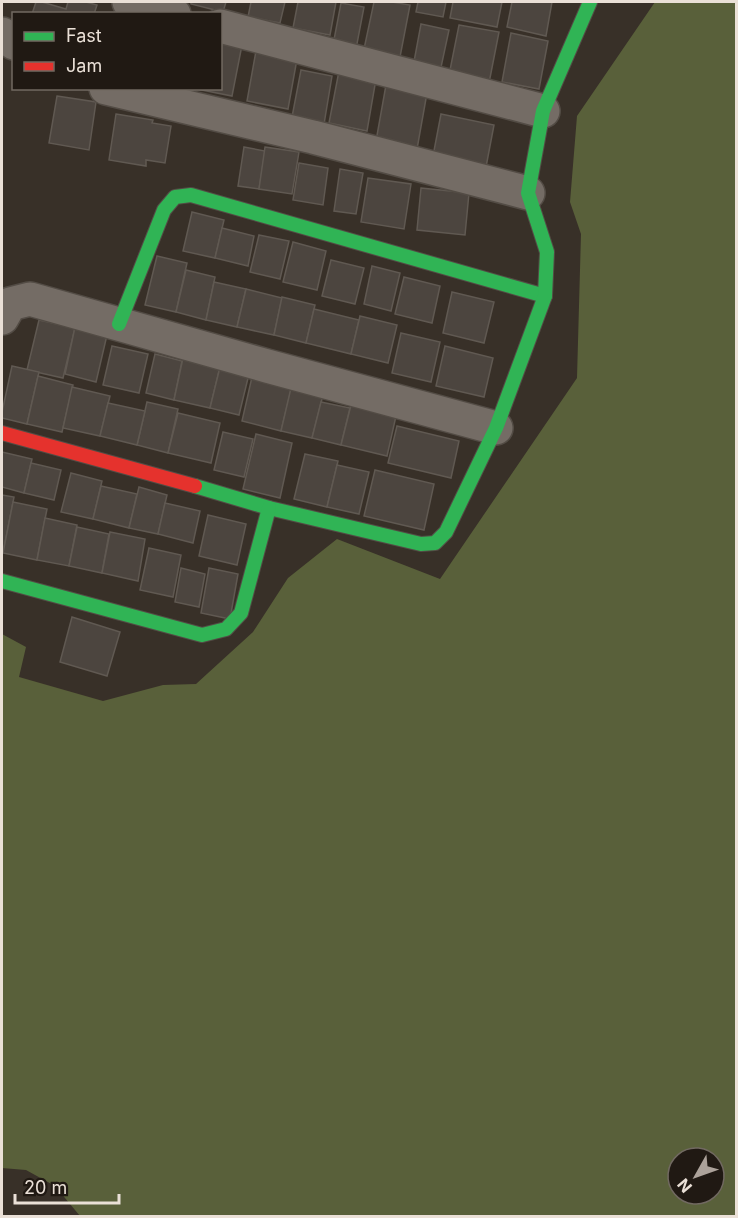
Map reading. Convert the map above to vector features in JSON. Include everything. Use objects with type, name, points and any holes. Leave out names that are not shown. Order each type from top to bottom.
[{"type":"street","points":[[129,2],[166,12]]},
{"type":"street","points":[[2,433],[269,508],[421,544],[435,543],[446,532],[496,428],[545,296],[547,252],[528,194],[543,111],[590,2]]},
{"type":"street","points":[[222,27],[543,111]]},
{"type":"street","points":[[114,90],[313,137],[528,194]]},
{"type":"street","points":[[119,324],[164,210],[176,197],[191,195],[545,296]]},
{"type":"street","points":[[2,318],[10,304],[30,299],[496,428]]},
{"type":"street","points":[[2,581],[202,635],[226,629],[241,613],[269,508]]},
{"type":"green space","points":[[655,2],[736,2],[736,1216],[80,1216],[55,1186],[26,1170],[2,1168],[2,634],[26,647],[19,677],[103,701],[163,685],[196,684],[253,632],[288,578],[337,539],[440,579],[577,378],[581,234],[570,202],[577,116]]},
{"type":"building","points":[[36,2],[66,9],[68,2],[86,2],[97,5],[95,12],[33,12]]},
{"type":"building","points":[[191,2],[226,2],[223,12],[191,4]]},
{"type":"building","points":[[251,2],[285,2],[280,23],[248,17]]},
{"type":"building","points":[[298,2],[336,2],[330,35],[293,28]]},
{"type":"building","points":[[374,2],[410,5],[400,57],[364,49]]},
{"type":"building","points":[[418,2],[446,2],[443,17],[416,12]]},
{"type":"building","points":[[453,2],[502,2],[497,27],[450,18]]},
{"type":"building","points":[[512,2],[552,2],[546,36],[507,27]]},
{"type":"building","points":[[341,3],[364,7],[356,49],[333,45]]},
{"type":"building","points":[[421,24],[449,30],[440,72],[413,67]]},
{"type":"building","points":[[459,25],[499,32],[489,83],[449,75]]},
{"type":"building","points":[[511,33],[548,41],[539,89],[502,82]]},
{"type":"building","points":[[222,36],[243,40],[232,96],[202,90],[222,90]]},
{"type":"building","points":[[256,51],[297,59],[288,109],[247,101]]},
{"type":"building","points":[[301,70],[332,76],[324,124],[292,117]]},
{"type":"building","points":[[339,71],[376,79],[367,131],[329,123]]},
{"type":"building","points":[[386,85],[427,93],[417,149],[376,141]]},
{"type":"building","points":[[57,96],[96,102],[89,150],[49,143]]},
{"type":"building","points":[[116,114],[153,120],[152,123],[171,126],[165,163],[146,160],[146,166],[109,160]]},
{"type":"building","points":[[441,114],[494,125],[486,167],[433,156]]},
{"type":"building","points":[[244,147],[265,151],[259,189],[238,186]]},
{"type":"building","points":[[265,147],[299,152],[292,194],[259,189]]},
{"type":"building","points":[[299,163],[328,168],[323,205],[293,200]]},
{"type":"building","points":[[340,169],[363,173],[356,214],[334,211]]},
{"type":"building","points":[[368,178],[411,184],[404,229],[361,222]]},
{"type":"building","points":[[421,188],[469,193],[465,235],[417,230]]},
{"type":"building","points":[[192,212],[224,220],[215,258],[183,251]]},
{"type":"building","points":[[222,228],[254,236],[248,266],[215,258]]},
{"type":"building","points":[[259,235],[289,241],[280,279],[250,272]]},
{"type":"building","points":[[293,242],[326,251],[317,290],[283,282]]},
{"type":"building","points":[[157,256],[187,263],[176,312],[145,305]]},
{"type":"building","points":[[331,260],[364,268],[355,304],[322,296]]},
{"type":"building","points":[[372,266],[400,273],[391,311],[364,304]]},
{"type":"building","points":[[186,270],[215,277],[206,320],[176,312]]},
{"type":"building","points":[[404,277],[440,286],[432,323],[395,314]]},
{"type":"building","points":[[214,282],[246,289],[237,327],[206,320]]},
{"type":"building","points":[[246,289],[282,298],[274,335],[237,327]]},
{"type":"building","points":[[452,292],[494,302],[484,343],[443,333]]},
{"type":"building","points":[[282,297],[315,305],[306,343],[274,335]]},
{"type":"building","points":[[314,309],[359,320],[351,354],[306,343]]},
{"type":"building","points":[[360,316],[397,325],[388,363],[351,354]]},
{"type":"building","points":[[39,320],[75,328],[63,378],[27,370]]},
{"type":"building","points":[[75,327],[107,335],[96,382],[65,374]]},
{"type":"building","points":[[401,333],[440,342],[431,382],[392,373]]},
{"type":"building","points":[[112,346],[148,354],[139,393],[103,385]]},
{"type":"building","points":[[445,346],[493,358],[484,397],[436,386]]},
{"type":"building","points":[[155,354],[182,361],[174,400],[146,393]]},
{"type":"building","points":[[183,358],[220,367],[210,408],[174,400]]},
{"type":"building","points":[[12,366],[39,372],[27,424],[2,418]]},
{"type":"building","points":[[220,367],[249,374],[239,415],[210,408]]},
{"type":"building","points":[[38,376],[73,385],[62,432],[27,424]]},
{"type":"building","points":[[252,377],[292,386],[281,431],[242,421]]},
{"type":"building","points":[[72,387],[110,396],[100,436],[63,428]]},
{"type":"building","points":[[291,388],[323,395],[312,438],[281,431]]},
{"type":"building","points":[[147,402],[178,409],[168,453],[137,445]]},
{"type":"building","points":[[321,402],[350,408],[341,445],[312,438]]},
{"type":"building","points":[[108,403],[145,411],[137,445],[100,436]]},
{"type":"building","points":[[351,405],[396,416],[387,456],[341,445]]},
{"type":"building","points":[[178,413],[220,423],[211,463],[168,453]]},
{"type":"building","points":[[397,426],[459,441],[451,478],[388,463]]},
{"type":"building","points":[[223,432],[253,439],[244,477],[214,470]]},
{"type":"building","points":[[256,434],[292,443],[280,498],[243,489]]},
{"type":"building","points":[[2,452],[32,459],[24,493],[2,487]]},
{"type":"building","points":[[305,454],[338,461],[327,507],[294,499]]},
{"type":"building","points":[[31,463],[61,470],[54,500],[24,493]]},
{"type":"building","points":[[337,465],[369,472],[359,514],[327,507]]},
{"type":"building","points":[[375,470],[434,484],[424,530],[364,516]]},
{"type":"building","points":[[71,473],[102,481],[93,519],[61,512]]},
{"type":"building","points":[[101,486],[137,494],[129,528],[93,519]]},
{"type":"building","points":[[139,487],[167,495],[158,534],[129,528]]},
{"type":"building","points":[[2,495],[14,497],[3,553],[2,553]]},
{"type":"building","points":[[13,502],[47,509],[37,560],[3,553]]},
{"type":"building","points":[[165,503],[200,511],[193,543],[158,534]]},
{"type":"building","points":[[208,515],[246,524],[237,565],[199,556]]},
{"type":"building","points":[[45,518],[77,525],[69,566],[37,560]]},
{"type":"building","points":[[77,527],[109,534],[102,573],[69,566]]},
{"type":"building","points":[[110,532],[145,539],[138,581],[102,573]]},
{"type":"building","points":[[149,548],[181,555],[173,597],[140,590]]},
{"type":"building","points":[[181,568],[205,574],[199,607],[175,602]]},
{"type":"building","points":[[209,568],[238,574],[230,619],[201,613]]},
{"type":"building","points":[[72,617],[120,632],[107,676],[60,662]]},
{"type":"traffic: fast","points":[[195,486],[269,508],[421,544],[435,543],[446,532],[496,428],[545,296],[547,252],[528,193],[543,111],[590,2]]},
{"type":"traffic: fast","points":[[119,324],[164,210],[175,197],[191,195],[545,296]]},
{"type":"traffic: fast","points":[[2,581],[202,635],[226,629],[241,613],[269,508]]},
{"type":"traffic: jam","points":[[2,433],[195,486]]}]
